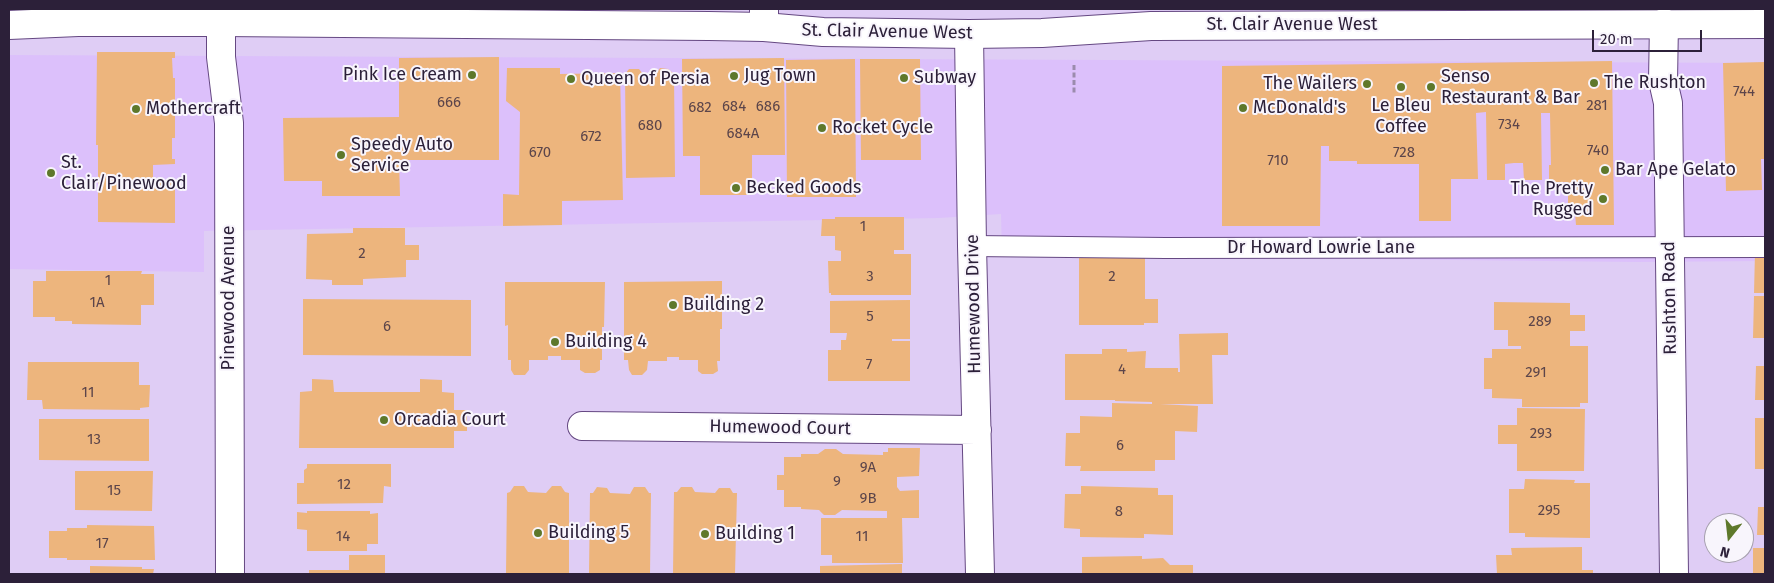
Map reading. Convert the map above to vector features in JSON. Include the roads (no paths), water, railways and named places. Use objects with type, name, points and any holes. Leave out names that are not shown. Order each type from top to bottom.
[{"type":"street","name":"St. Clair Avenue West","points":[[9,25],[78,22],[764,18],[823,32],[969,34],[1042,33],[1151,26],[1765,24]]},
{"type":"street","name":"Pinewood Avenue","points":[[221,22],[221,56],[228,123],[230,574]]},
{"type":"street","name":"Rushton Road","points":[[1664,23],[1663,81],[1668,103],[1674,574]]},
{"type":"street","name":"Humewood Drive","points":[[969,34],[980,574]]},
{"type":"street","name":"Humewood Court","points":[[582,426],[977,430]]},
{"type":"lane","name":"Dr Howard Lowrie Lane","points":[[972,246],[1166,248],[1765,247]]},
{"type":"place","name":"Pink Ice Cream","points":[[472,75]]},
{"type":"place","name":"Jug Town","points":[[734,76]]},
{"type":"place","name":"Subway","points":[[904,78]]},
{"type":"place","name":"Queen of Persia","points":[[571,79]]},
{"type":"place","name":"The Rushton","points":[[1594,83]]},
{"type":"place","name":"The Wailers","points":[[1367,84]]},
{"type":"place","name":"Le Bleu Coffee","points":[[1401,87]]},
{"type":"place","name":"Senso Restaurant & Bar","points":[[1431,87]]},
{"type":"place","name":"McDonald's","points":[[1243,108]]},
{"type":"place","name":"Mothercraft","points":[[136,109]]},
{"type":"place","name":"Rocket Cycle","points":[[822,128]]},
{"type":"place","name":"Speedy Auto Service","points":[[341,155]]},
{"type":"place","name":"Bar Ape Gelato","points":[[1605,170]]},
{"type":"place","name":"St. Clair/Pinewood","points":[[51,173]]},
{"type":"place","name":"Becked Goods","points":[[736,188]]},
{"type":"place","name":"The Pretty Rugged","points":[[1603,199]]},
{"type":"place","name":"Building 2","points":[[673,305]]},
{"type":"place","name":"Building 4","points":[[555,342]]},
{"type":"place","name":"Orcadia Court","points":[[384,420]]},
{"type":"place","name":"Building 5","points":[[538,533]]},
{"type":"place","name":"Building 1","points":[[705,534]]}]
